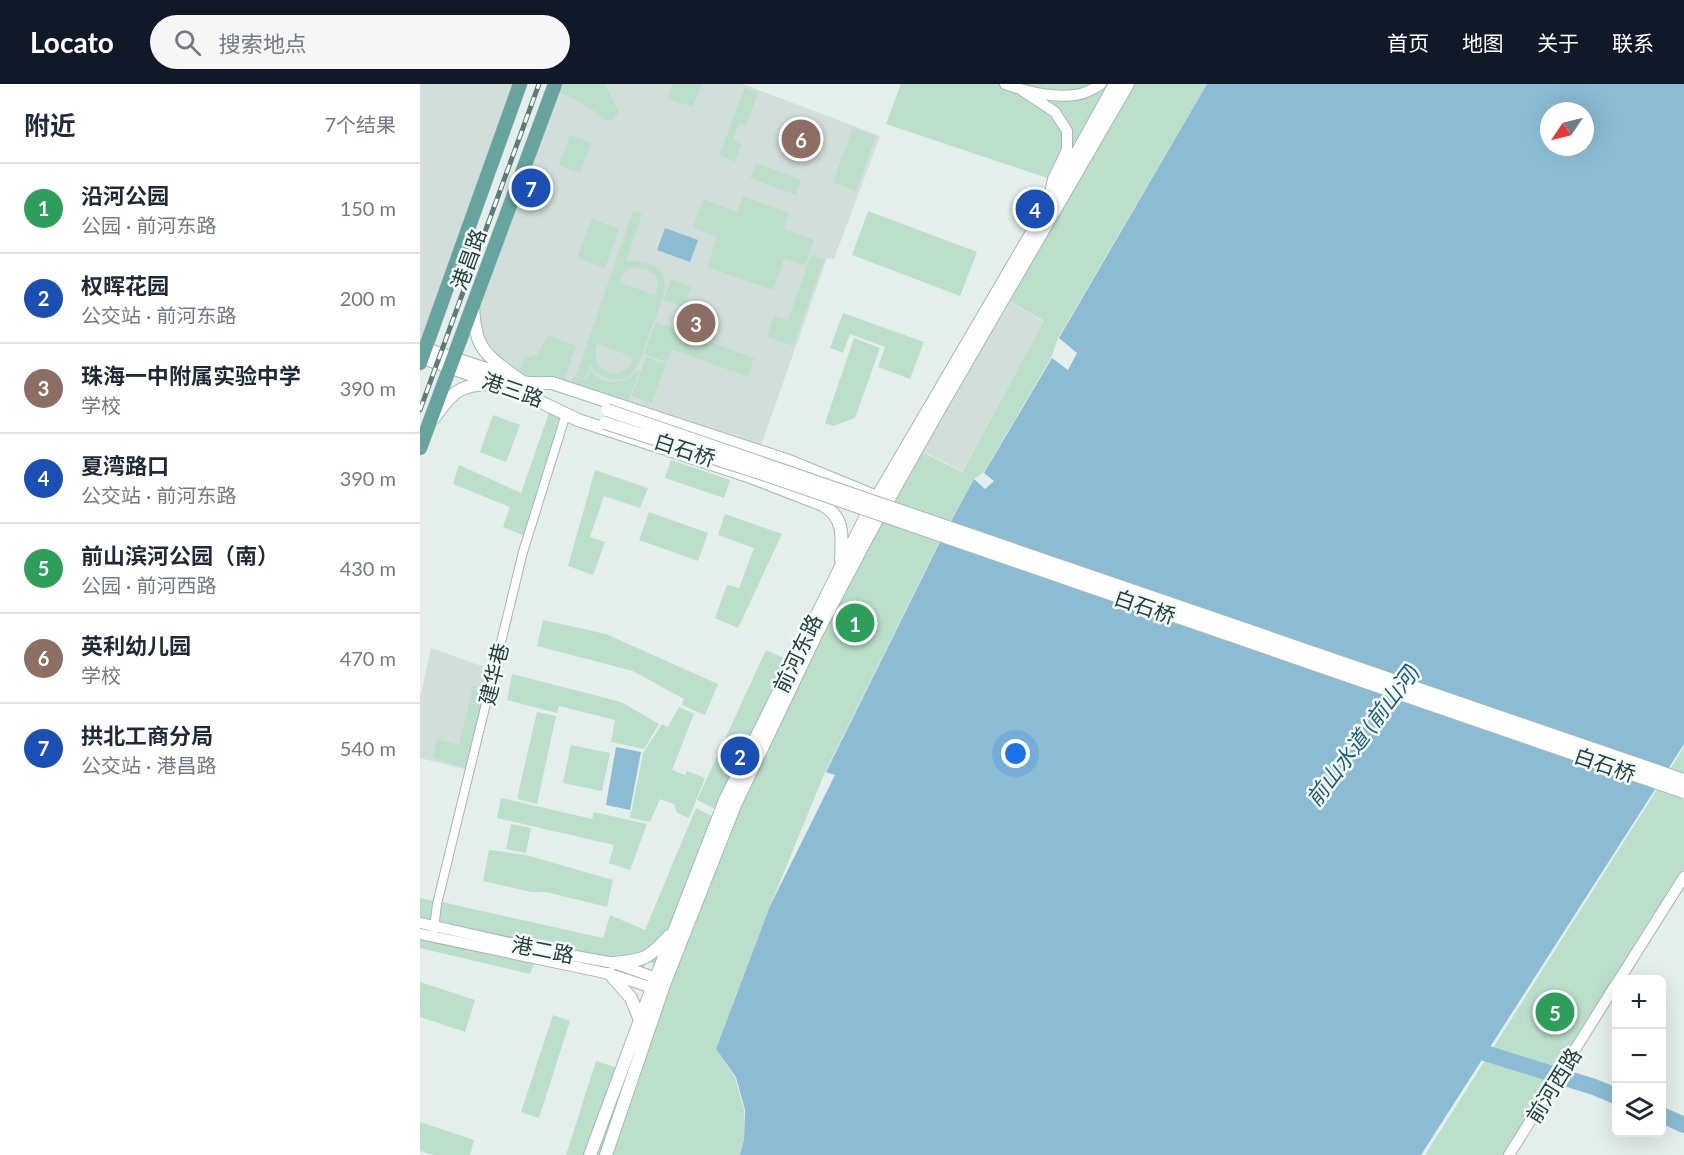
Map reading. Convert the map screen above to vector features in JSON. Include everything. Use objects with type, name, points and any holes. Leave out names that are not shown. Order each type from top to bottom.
[{"type":"main road","name":"港昌路","points":[[422,355],[520,84]]},
{"type":"main road","name":"港昌路","points":[[420,448],[555,84]]},
{"type":"main road","name":"前河东路","points":[[606,1155],[674,930],[725,800],[840,565],[877,497],[1048,205],[1115,84]]},
{"type":"main road","name":"前河东路","points":[[590,1155],[640,1020],[658,985],[735,805],[817,633],[873,526],[930,425],[1128,84]]},
{"type":"main road","points":[[473,306],[477,338],[485,352],[522,387],[566,414],[578,420],[748,476],[833,512],[839,524],[842,540],[840,565]]},
{"type":"main road","name":"港三路","points":[[422,355],[452,363],[496,384],[522,387]]},
{"type":"main road","points":[[452,363],[606,416]]},
{"type":"main road","points":[[522,387],[552,383],[789,461],[877,497]]},
{"type":"main road","points":[[429,426],[448,399],[459,389],[480,384],[496,384]]},
{"type":"main road","name":"白石桥","points":[[606,416],[1684,780]]},
{"type":"main road","name":"白石桥","points":[[606,416],[785,482],[1684,792]]},
{"type":"main road","points":[[640,1020],[631,998],[612,969],[643,959],[656,950],[674,930]]},
{"type":"street","points":[[1005,84],[1023,91],[1055,112],[1067,131],[1067,150],[1053,179],[1048,205]]},
{"type":"street","points":[[1023,91],[1076,95],[1101,84]]},
{"type":"street","name":"建华巷","points":[[434,932],[437,904],[523,552],[566,414]]},
{"type":"street","points":[[1622,975],[1684,877]]},
{"type":"street","name":"港二路","points":[[420,923],[434,932]]},
{"type":"street","name":"港二路","points":[[420,934],[434,932],[612,969],[658,985]]},
{"type":"street","name":"前河西路","points":[[1509,1155],[1612,992]]},
{"type":"shaded area","points":[[420,84],[519,84],[420,346]]},
{"type":"shaded area","points":[[555,84],[743,84],[880,136],[834,259],[827,258],[759,451],[553,383],[523,381],[486,352],[473,306]]},
{"type":"shaded area","points":[[1000,296],[1044,322],[962,471],[912,446]]},
{"type":"shaded area","points":[[431,648],[493,670],[468,770],[420,758],[420,697]]},
{"type":"green space","points":[[558,84],[605,84],[619,112],[613,120],[606,121],[589,107],[556,90]]},
{"type":"green space","points":[[672,84],[702,84],[693,107],[667,99]]},
{"type":"green space","points":[[901,84],[1003,84],[1054,113],[1066,131],[1067,150],[1053,179],[886,124]]},
{"type":"green space","points":[[1012,84],[1097,84],[1076,91],[1055,92]]},
{"type":"green space","points":[[1104,84],[1112,87],[1076,150],[1069,151],[1069,132],[1028,93],[1055,97]]},
{"type":"green space","points":[[1118,84],[1207,84],[1058,338],[1051,358],[984,472],[974,479],[942,537],[825,772],[770,906],[716,1049],[735,1077],[744,1110],[744,1138],[740,1155],[593,1155],[654,988],[908,445],[962,472],[1044,321],[997,294]]},
{"type":"green space","points":[[745,88],[758,93],[746,125],[739,123],[733,140],[741,144],[735,162],[719,155]]},
{"type":"green space","points":[[853,128],[876,136],[856,191],[833,182]]},
{"type":"green space","points":[[570,135],[591,143],[580,173],[559,165]]},
{"type":"green space","points":[[756,163],[801,180],[796,195],[750,178]]},
{"type":"green space","points":[[743,196],[789,213],[784,229],[814,240],[805,265],[784,259],[773,290],[707,267],[717,237],[693,228],[703,199],[737,212]]},
{"type":"green space","points":[[633,211],[642,214],[626,261],[652,264],[663,275],[665,288],[640,360],[631,374],[625,378],[606,378],[590,365],[585,379],[576,376]],"holes":[[[635,267],[647,270],[656,276],[658,285],[655,295],[619,282],[624,272]],[[597,344],[633,357],[630,366],[618,374],[602,369],[597,361]]]},
{"type":"green space","points":[[868,211],[977,252],[960,296],[852,255]]},
{"type":"green space","points":[[592,219],[619,229],[605,268],[577,258]]},
{"type":"green space","points":[[811,255],[824,260],[793,346],[767,336],[774,316],[788,320]]},
{"type":"green space","points":[[671,279],[691,286],[684,307],[664,300]]},
{"type":"green space","points":[[843,313],[924,342],[910,379],[878,367],[885,347],[850,334],[843,353],[830,348]]},
{"type":"green space","points":[[656,322],[754,358],[748,377],[672,349],[667,362],[644,354]]},
{"type":"green space","points":[[548,335],[576,346],[563,383],[518,376],[525,358],[537,355]]},
{"type":"green space","points":[[854,338],[880,348],[855,418],[833,426],[825,423]]},
{"type":"green space","points":[[646,357],[666,364],[652,403],[632,396]]},
{"type":"green space","points":[[590,369],[601,379],[614,382],[634,375],[640,370],[627,404],[570,387],[573,376],[586,381]]},
{"type":"green space","points":[[550,410],[563,416],[525,536],[503,527],[510,507],[453,484],[459,465],[521,493]]},
{"type":"green space","points":[[493,415],[520,425],[506,462],[480,452]]},
{"type":"green space","points":[[671,460],[730,480],[724,498],[665,478]]},
{"type":"green space","points":[[595,470],[648,488],[640,508],[604,496],[590,537],[605,542],[593,575],[568,566]]},
{"type":"green space","points":[[649,512],[708,533],[698,561],[639,540]]},
{"type":"green space","points":[[725,514],[782,534],[738,628],[715,618],[727,585],[739,588],[754,548],[718,535]]},
{"type":"green space","points":[[543,620],[606,634],[718,684],[705,715],[682,705],[684,699],[633,671],[537,646]]},
{"type":"green space","points":[[766,650],[786,659],[717,810],[697,800]]},
{"type":"green space","points":[[512,674],[621,702],[659,724],[644,749],[611,742],[615,720],[559,706],[557,713],[507,700]]},
{"type":"green space","points":[[473,686],[486,689],[466,768],[433,758],[437,739],[459,745]]},
{"type":"green space","points":[[679,707],[694,714],[672,770],[685,775],[687,771],[705,778],[689,818],[677,813],[674,804],[660,799],[650,822],[630,818],[643,753],[662,724],[668,727]]},
{"type":"green space","points":[[537,712],[556,716],[537,804],[517,799]]},
{"type":"green space","points":[[571,745],[610,753],[602,791],[563,783]]},
{"type":"green space","points":[[1684,747],[1684,869],[1617,975],[1612,975],[1612,983],[1504,1155],[1425,1155]]},
{"type":"green space","points":[[501,798],[592,819],[594,812],[647,824],[630,870],[609,863],[614,845],[497,818]]},
{"type":"green space","points":[[696,808],[714,817],[658,965],[647,961],[640,981],[436,934],[442,902],[603,938],[610,915],[645,930]]},
{"type":"green space","points":[[511,824],[531,828],[526,853],[506,849]]},
{"type":"green space","points":[[489,850],[526,855],[613,880],[607,907],[546,892],[531,892],[483,881]]},
{"type":"green space","points":[[420,898],[434,901],[429,930],[420,928]]},
{"type":"green space","points":[[420,934],[535,960],[530,974],[420,948]]},
{"type":"green space","points":[[420,982],[475,1000],[465,1032],[420,1017]]},
{"type":"green space","points":[[553,1015],[570,1021],[539,1118],[521,1112]]},
{"type":"green space","points":[[596,1061],[621,1069],[589,1155],[566,1155]]},
{"type":"green space","points":[[420,1122],[474,1140],[470,1155],[434,1155],[420,1151]]},
{"type":"water","name":"前山水道 (前山河)","points":[[1207,84],[1684,84],[1684,744],[1421,1155],[740,1155],[744,1139],[745,1110],[736,1077],[716,1049],[770,906],[835,775],[826,772],[942,538],[974,479],[985,489],[994,481],[984,473],[1052,358],[1068,370],[1077,353],[1059,338]]},
{"type":"water","points":[[665,228],[698,240],[690,262],[657,250]]},
{"type":"water","points":[[616,747],[641,752],[630,810],[606,805]]},
{"type":"waterway","points":[[1485,1053],[1612,1094]]},
{"type":"waterway","points":[[1666,1117],[1684,1125]]},
{"type":"railway","points":[[420,410],[539,84]]},
{"type":"place","name":"英利幼儿园","points":[[801,139]]},
{"type":"place","name":"拱北工商分局","points":[[531,188]]},
{"type":"place","name":"夏湾路口","points":[[1035,209]]},
{"type":"place","name":"珠海一中附属实验中学","points":[[696,323]]},
{"type":"place","name":"沿河公园","points":[[855,623]]},
{"type":"place","name":"权晖花园","points":[[740,756]]},
{"type":"place","name":"前山滨河公园（南）","points":[[1555,1012]]}]
